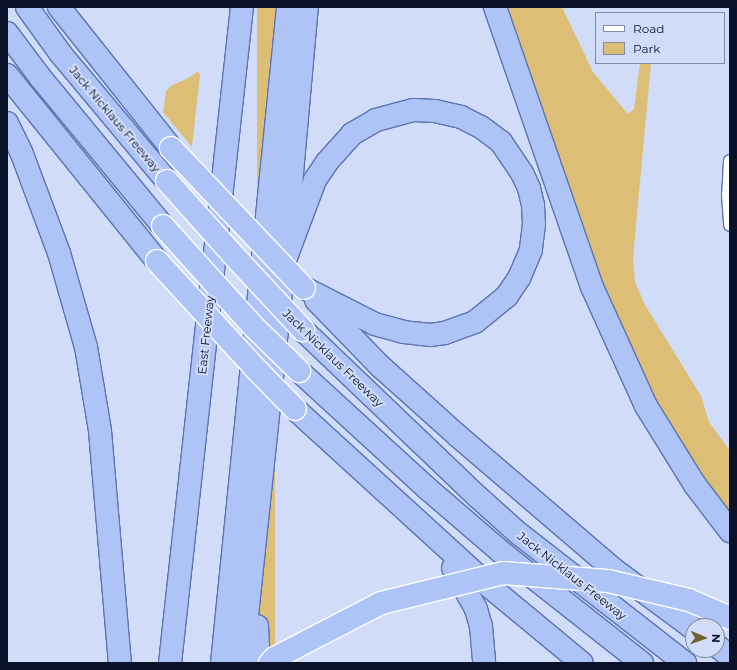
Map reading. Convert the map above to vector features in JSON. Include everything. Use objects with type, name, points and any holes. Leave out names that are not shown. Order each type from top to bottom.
[{"type":"highway","name":"Jack Nicklaus Freeway","points":[[27,7],[65,59],[167,181],[303,330],[479,498],[518,533],[684,663]]},
{"type":"highway","points":[[59,7],[171,148],[380,366],[458,436],[613,569],[685,622]]},
{"type":"highway","name":"East Freeway","points":[[170,663],[242,7]]},
{"type":"highway","points":[[222,663],[288,7]]},
{"type":"highway","points":[[242,663],[284,263],[307,7]]},
{"type":"highway","points":[[495,7],[598,301],[646,406],[695,485],[730,531]]},
{"type":"highway","name":"Jack Nicklaus Freeway","points":[[7,33],[40,77],[163,226],[248,320],[299,371],[428,489],[506,556],[642,663]]},
{"type":"highway","points":[[7,75],[157,261],[255,368],[295,409],[490,587],[582,663]]},
{"type":"highway","points":[[284,263],[315,180],[327,162],[352,134],[376,120],[414,110],[435,111],[461,117],[481,127],[501,142],[522,173],[529,188],[533,205],[534,224],[531,250],[520,278],[507,296],[475,322],[445,333],[431,335],[404,332],[375,324],[304,288]]},
{"type":"highway","points":[[7,123],[22,154],[59,253],[86,347],[100,431],[120,663]]},
{"type":"highway","points":[[410,515],[447,558],[476,609],[481,626],[484,663]]},
{"type":"highway","points":[[257,529],[257,624],[259,663]]},
{"type":"highway","points":[[270,663],[275,658],[381,603],[503,574],[608,581],[690,600],[730,618]]},
{"type":"street","points":[[730,161],[728,194],[730,225]]},
{"type":"green space","points":[[257,7],[275,7],[275,663],[257,663]]},
{"type":"green space","points":[[506,7],[562,7],[593,72],[628,114],[634,109],[640,64],[651,64],[633,258],[635,282],[645,305],[701,396],[709,422],[730,451],[730,523],[678,449],[621,337]]},
{"type":"green space","points":[[198,71],[200,75],[192,147],[163,112],[166,91],[171,86],[190,77]]}]
